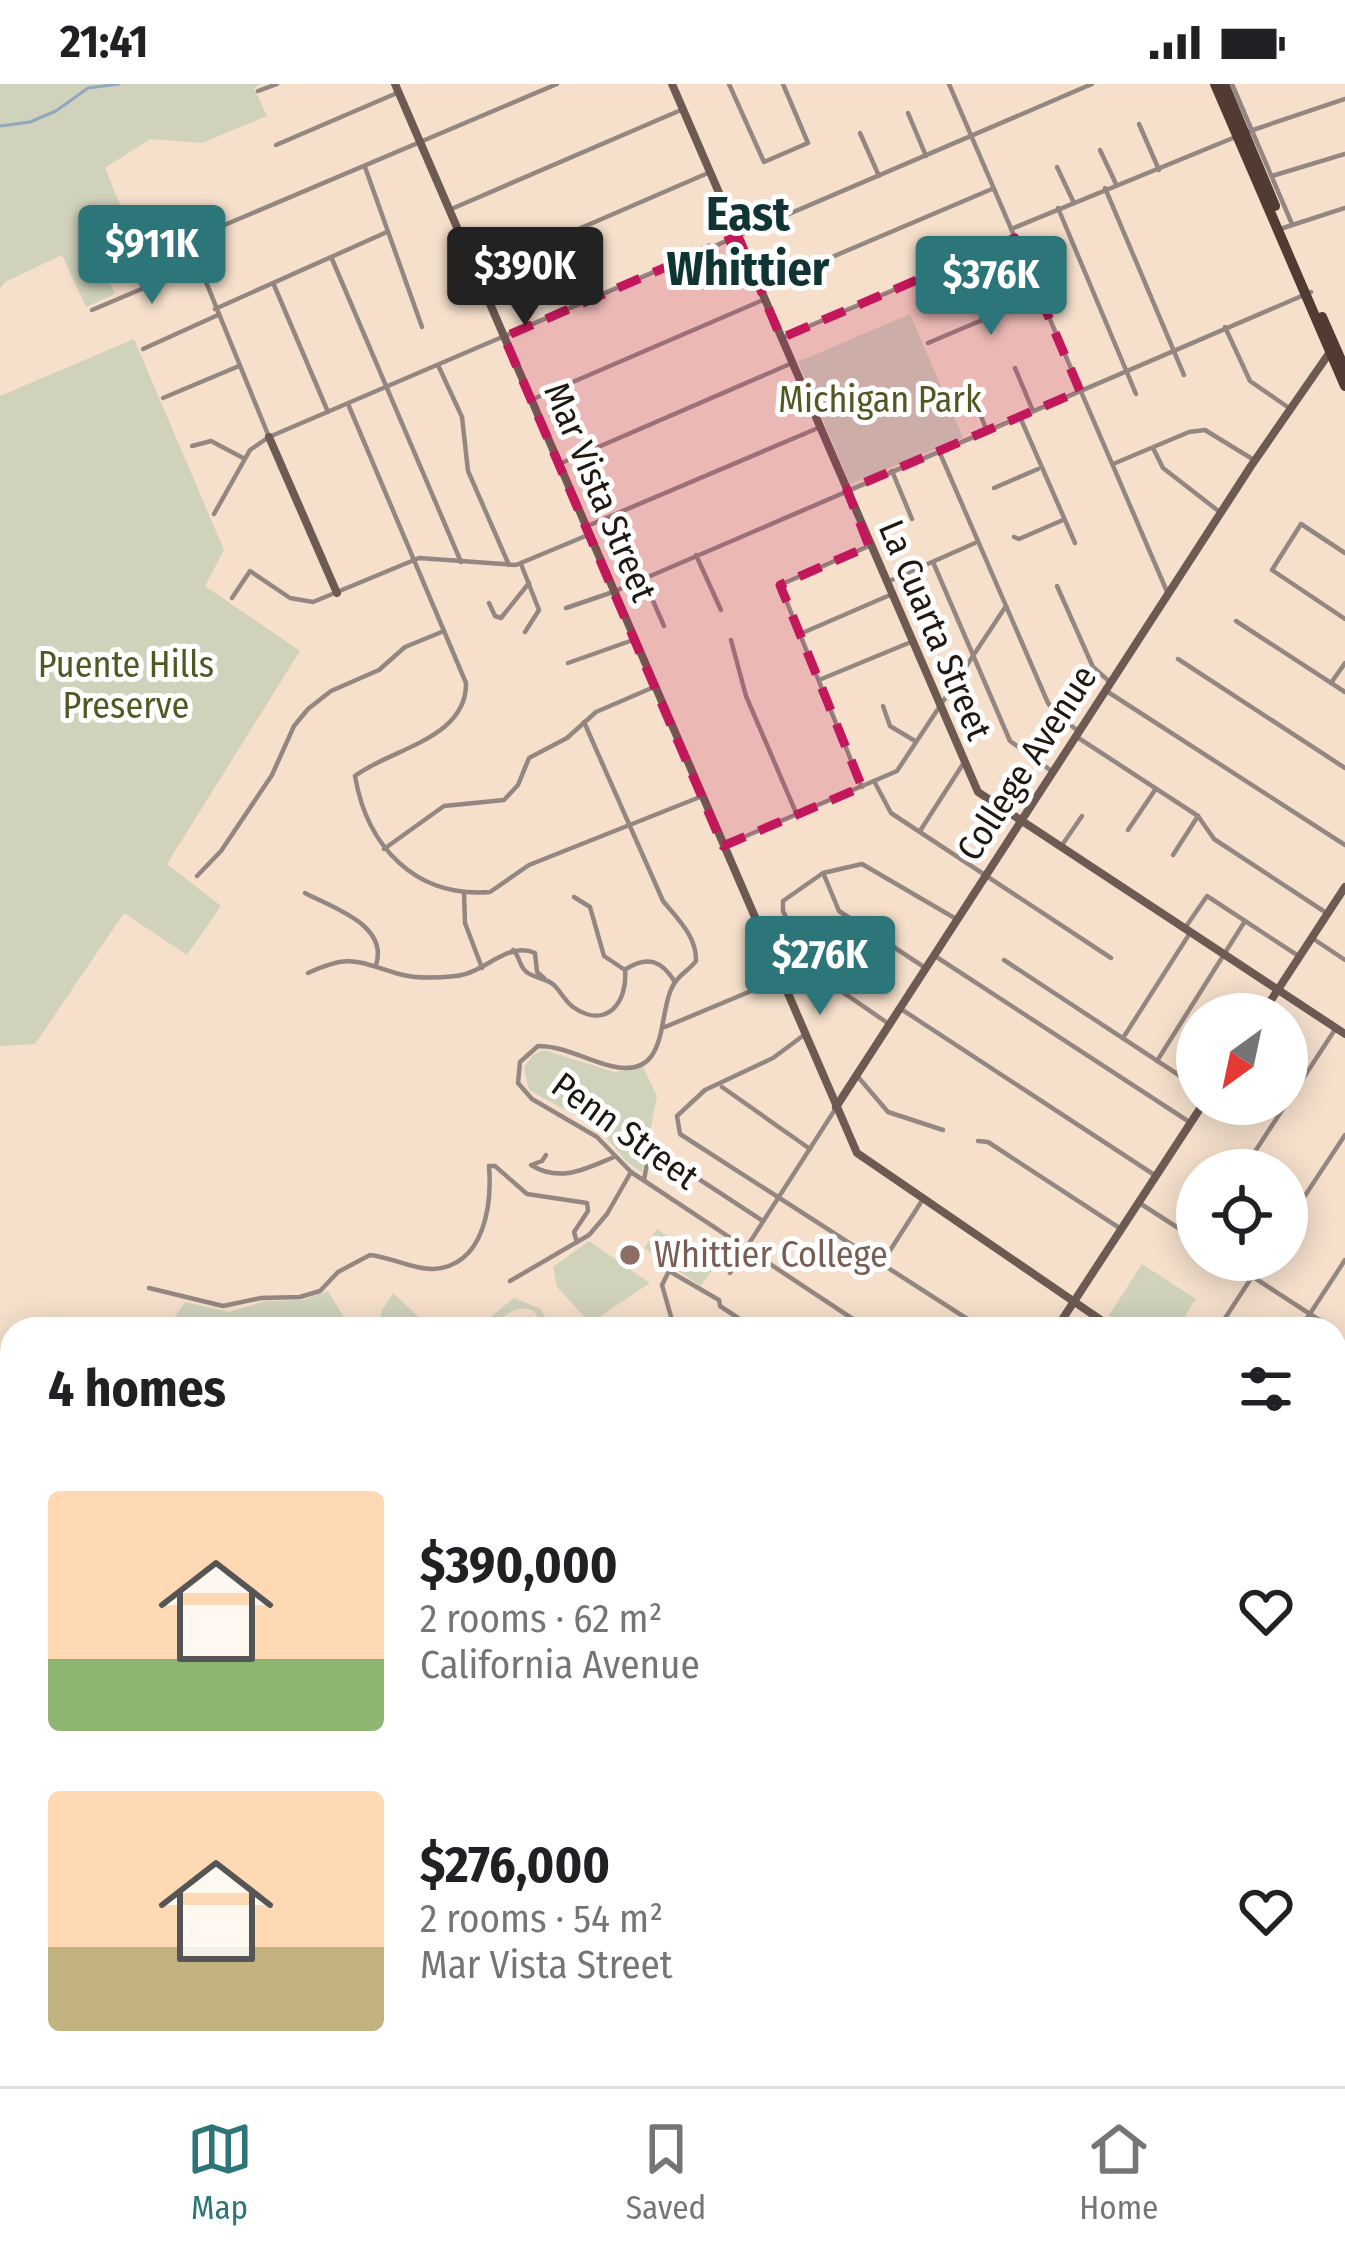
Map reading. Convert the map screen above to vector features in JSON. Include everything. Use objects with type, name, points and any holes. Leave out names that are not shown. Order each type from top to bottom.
[{"type":"main road","points":[[1221,84],[1284,227],[1345,386]]},
{"type":"main road","points":[[1333,350],[1345,369]]},
{"type":"street","points":[[258,91],[277,84]]},
{"type":"street","points":[[338,593],[196,266],[189,240],[556,84]]},
{"type":"street","name":"La Cuarta Street","points":[[672,84],[978,792],[1340,1031]]},
{"type":"street","points":[[729,84],[764,162],[808,143],[783,84]]},
{"type":"street","points":[[949,84],[1168,594]]},
{"type":"street","points":[[214,514],[254,446],[269,437],[1092,84]]},
{"type":"street","points":[[275,145],[396,88]]},
{"type":"street","name":"Mar Vista Street","points":[[396,88],[780,980],[862,1159],[1097,1317]]},
{"type":"street","points":[[1011,229],[1244,132],[1345,100]]},
{"type":"street","points":[[449,210],[683,109]]},
{"type":"street","points":[[908,113],[926,156]]},
{"type":"street","points":[[1139,124],[1159,170]]},
{"type":"street","points":[[1244,132],[1273,176],[1284,227],[1345,208]]},
{"type":"street","points":[[860,133],[879,176]]},
{"type":"street","points":[[1100,150],[1116,184]]},
{"type":"street","points":[[1273,176],[1345,154]]},
{"type":"street","points":[[364,166],[422,328]]},
{"type":"street","points":[[1057,166],[1073,201]]},
{"type":"street","points":[[477,273],[710,172]]},
{"type":"street","points":[[760,288],[993,188]]},
{"type":"street","points":[[1105,188],[1184,375]]},
{"type":"street","points":[[1058,208],[1136,394]]},
{"type":"street","points":[[143,349],[387,232]]},
{"type":"street","points":[[781,338],[1015,238]]},
{"type":"street","points":[[332,259],[461,562]]},
{"type":"street","points":[[92,310],[196,266]]},
{"type":"street","points":[[273,284],[328,412]]},
{"type":"street","points":[[566,608],[613,592],[1307,293]]},
{"type":"street","points":[[928,343],[1039,296]]},
{"type":"street","points":[[531,400],[764,300]]},
{"type":"street","points":[[1225,327],[1250,381],[1289,408]]},
{"type":"street","name":"College Avenue","points":[[730,1273],[1254,461],[1333,350]]},
{"type":"street","points":[[559,464],[792,363]]},
{"type":"street","points":[[164,398],[239,365]]},
{"type":"street","points":[[438,365],[461,417],[468,471],[509,565]]},
{"type":"street","points":[[1015,368],[1034,411]]},
{"type":"street","points":[[969,387],[987,431]]},
{"type":"street","points":[[348,404],[466,683],[460,711],[445,727],[355,776],[373,829],[400,867],[420,880],[464,891],[500,889],[529,865],[701,796]]},
{"type":"street","points":[[1020,417],[1075,543]]},
{"type":"street","points":[[232,598],[250,571],[305,603],[415,560],[521,564],[819,428]]},
{"type":"street","points":[[1113,464],[1189,432],[1205,430],[1254,461]]},
{"type":"street","points":[[192,446],[211,441],[245,460]]},
{"type":"street","points":[[1153,448],[1163,468],[1221,513]]},
{"type":"street","points":[[939,451],[1052,711],[1078,735],[1198,816],[1225,847],[1328,914]]},
{"type":"street","points":[[994,488],[1041,468]]},
{"type":"street","points":[[892,470],[912,519]]},
{"type":"street","points":[[1014,537],[1063,520]]},
{"type":"street","points":[[1345,553],[1301,524],[1272,570],[1345,619]]},
{"type":"street","points":[[886,582],[977,542]]},
{"type":"street","points":[[862,787],[780,585],[869,546]]},
{"type":"street","points":[[696,555],[721,610]]},
{"type":"street","points":[[933,562],[1010,741],[1053,772]]},
{"type":"street","points":[[521,564],[539,610],[525,632]]},
{"type":"street","points":[[643,578],[664,626]]},
{"type":"street","points":[[489,603],[500,618],[529,583]]},
{"type":"street","points":[[1057,586],[1093,667],[1109,687],[1345,845]]},
{"type":"street","points":[[800,634],[890,595]]},
{"type":"street","points":[[723,846],[897,771],[1006,605]]},
{"type":"street","points":[[1236,621],[1345,692]]},
{"type":"street","points":[[197,876],[221,851],[272,775],[308,709],[331,691],[379,670],[406,647],[444,631]]},
{"type":"street","points":[[568,663],[633,640]]},
{"type":"street","points":[[731,640],[746,696],[797,815]]},
{"type":"street","points":[[819,680],[911,642]]},
{"type":"street","points":[[1178,659],[1345,768]]},
{"type":"street","points":[[1331,683],[1345,663]]},
{"type":"street","points":[[384,849],[444,806],[504,800],[518,785],[530,758],[566,738],[605,707],[654,688]]},
{"type":"street","points":[[883,706],[890,726],[915,741]]},
{"type":"street","points":[[584,722],[663,901],[697,950],[696,961],[675,982],[665,1027],[780,980]]},
{"type":"street","points":[[920,831],[963,764]]},
{"type":"street","points":[[874,781],[891,813],[1111,958]]},
{"type":"street","points":[[1128,830],[1156,788]]},
{"type":"street","points":[[1060,848],[1082,815]]},
{"type":"street","points":[[1173,855],[1198,816]]},
{"type":"street","points":[[891,1025],[812,971],[783,911],[783,901],[823,873],[862,863],[958,920]]},
{"type":"street","points":[[823,873],[839,911],[927,969]]},
{"type":"street","points":[[1278,991],[1345,887]]},
{"type":"street","points":[[464,891],[461,908],[482,968]]},
{"type":"street","points":[[305,893],[375,936],[379,947],[376,965]]},
{"type":"street","points":[[1123,1038],[1207,896],[1300,957]]},
{"type":"street","points":[[574,897],[590,908],[604,956],[625,970]]},
{"type":"street","points":[[1157,1061],[1245,921]]},
{"type":"street","points":[[1312,938],[1345,960]]},
{"type":"street","points":[[308,973],[348,959],[416,977],[455,976],[482,968],[513,950],[535,953],[537,972],[577,1010],[602,1013],[622,1001],[625,970],[636,962],[656,961],[675,982]]},
{"type":"street","points":[[513,950],[526,973],[544,978]]},
{"type":"street","points":[[935,956],[1176,1113]]},
{"type":"street","points":[[1004,960],[1176,1073]]},
{"type":"street","points":[[901,1009],[1156,1176]]},
{"type":"street","name":"Penn Street","points":[[665,1027],[651,1054],[628,1067],[544,1046],[532,1048],[520,1062],[518,1083],[527,1095],[584,1127],[631,1172],[850,1317]]},
{"type":"street","points":[[1308,1074],[1340,1031]]},
{"type":"street","points":[[804,1035],[772,1058],[705,1090],[677,1116],[685,1139],[964,1317]]},
{"type":"street","points":[[857,1076],[888,1112],[943,1130]]},
{"type":"street","points":[[721,1086],[810,1149]]},
{"type":"street","points":[[1064,1317],[1190,1125]]},
{"type":"street","points":[[1308,1191],[1345,1135]]},
{"type":"street","points":[[978,1141],[988,1142],[1121,1229]]},
{"type":"street","points":[[644,1181],[650,1148],[763,1221]]},
{"type":"street","points":[[546,1155],[531,1165],[555,1176],[614,1157]]},
{"type":"street","points":[[149,1288],[223,1306],[320,1291],[338,1272],[370,1255],[430,1269],[455,1264],[470,1253],[489,1210],[492,1183],[488,1166],[495,1166],[526,1194],[587,1203],[589,1210],[574,1232],[577,1242]]},
{"type":"street","points":[[510,1281],[577,1242],[607,1214],[631,1172]]},
{"type":"street","points":[[881,1263],[923,1199]]},
{"type":"street","points":[[1138,1202],[1176,1226]]},
{"type":"street","points":[[1308,1317],[1345,1260]]},
{"type":"street","points":[[671,1317],[662,1285],[669,1271],[719,1300],[720,1306],[737,1317]]},
{"type":"street","points":[[1226,1317],[1249,1281]]},
{"type":"street","points":[[1260,1281],[1315,1317]]},
{"type":"highlighted area","points":[[738,236],[781,338],[1015,238],[1080,391],[847,490],[869,546],[780,585],[862,787],[723,846],[504,337]]},
{"type":"green space","points":[[0,84],[262,84],[254,88],[267,116],[202,143],[150,139],[105,168],[139,251],[104,270],[115,294],[86,307],[62,255],[5,282],[0,289]]},
{"type":"green space","name":"Michigan Park","points":[[910,314],[963,438],[850,484],[798,362]]},
{"type":"green space","name":"Puente Hills Preserve","points":[[134,339],[224,550],[205,586],[300,651],[167,864],[221,906],[187,955],[124,913],[35,1044],[0,1046],[0,396]]},
{"type":"green space","points":[[544,1050],[614,1072],[643,1067],[657,1096],[642,1172],[598,1128],[529,1090],[524,1067]]},
{"type":"green space","points":[[657,1229],[714,1267],[701,1286],[644,1248]]},
{"type":"green space","points":[[589,1241],[650,1283],[599,1317],[584,1317],[557,1287],[553,1267]]},
{"type":"green space","points":[[1142,1264],[1196,1299],[1185,1317],[1109,1315]]},
{"type":"green space","points":[[328,1291],[344,1317],[175,1317],[185,1302],[229,1312],[266,1301],[303,1300]]},
{"type":"green space","points":[[393,1293],[419,1317],[381,1317]]},
{"type":"green space","points":[[514,1298],[541,1309],[545,1317],[525,1309],[491,1317]]},
{"type":"waterway","points":[[0,126],[30,122],[56,111],[88,88],[119,84]]},
{"type":"place","name":"Whittier College","points":[[630,1255]]},
{"type":"district","name":"East Whittier","points":[[748,242]]}]
